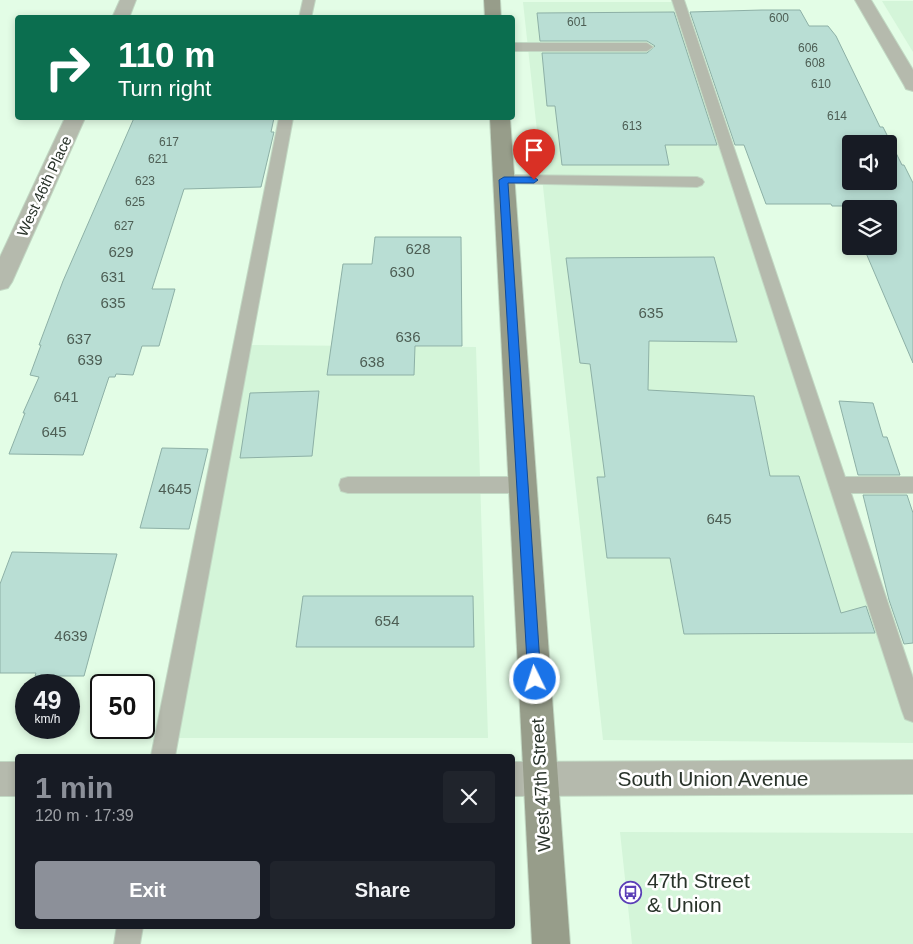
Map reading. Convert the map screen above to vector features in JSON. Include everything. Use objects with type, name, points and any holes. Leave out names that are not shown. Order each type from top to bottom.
[{"type":"main road","points":[[492,0],[493,15]]},
{"type":"main road","name":"West 47th Street","points":[[500,120],[522,485],[526,779],[551,944]]},
{"type":"street","points":[[121,15],[128,0]]},
{"type":"street","points":[[863,0],[913,85]]},
{"type":"street","name":"West 46th Place","points":[[0,282],[74,120]]},
{"type":"street","name":"South Union Avenue","points":[[526,779],[913,777]]},
{"type":"street","points":[[0,780],[15,779]]},
{"type":"lane","points":[[306,15],[309,0]]},
{"type":"lane","points":[[678,0],[913,711]]},
{"type":"lane","points":[[515,47],[647,47]]},
{"type":"lane","points":[[163,754],[286,120]]},
{"type":"lane","points":[[504,180],[697,182]]},
{"type":"lane","points":[[348,484],[522,485]]},
{"type":"lane","points":[[839,485],[913,485]]},
{"type":"lane","points":[[127,944],[130,929]]},
{"type":"shaded area","points":[[882,1],[913,1],[913,52]]},
{"type":"shaded area","points":[[523,2],[679,2],[913,710],[913,743],[603,740]]},
{"type":"shaded area","points":[[242,345],[476,347],[488,738],[166,738]]},
{"type":"shaded area","points":[[620,832],[913,833],[913,944],[632,944]]},
{"type":"building","points":[[800,10],[809,26],[828,26],[836,36],[880,127],[883,127],[887,135],[842,135],[842,190],[897,190],[897,155],[913,183],[913,363],[867,255],[897,255],[897,200],[842,200],[842,206],[832,206],[831,204],[766,204],[744,145],[735,145],[690,12]]},
{"type":"building","points":[[674,12],[717,145],[665,145],[669,165],[562,165],[555,106],[547,106],[542,53],[647,53],[655,46],[647,41],[540,41],[537,13]]},
{"type":"building","points":[[133,120],[274,120],[271,132],[274,132],[261,187],[184,189],[152,289],[175,289],[159,346],[142,346],[133,375],[116,374],[115,377],[109,377],[83,455],[9,454],[25,413],[23,413],[39,377],[30,375],[63,281]]},
{"type":"building","points":[[375,237],[461,237],[462,346],[415,346],[414,375],[327,375],[343,264],[372,264]]},
{"type":"building","points":[[714,257],[737,342],[649,341],[648,390],[754,396],[770,476],[799,476],[841,613],[866,606],[875,633],[684,634],[670,558],[607,558],[597,477],[605,477],[590,364],[580,363],[566,258]]},
{"type":"building","points":[[319,391],[312,456],[240,458],[250,393]]},
{"type":"building","points":[[839,401],[873,403],[883,437],[887,437],[900,475],[858,475]]},
{"type":"building","points":[[162,448],[208,449],[189,529],[140,528]]},
{"type":"building","points":[[863,495],[907,495],[913,513],[913,643],[904,644],[889,600]]},
{"type":"building","points":[[12,552],[117,554],[84,676],[80,676],[80,674],[0,673],[0,584]]},
{"type":"building","points":[[303,596],[473,596],[474,647],[296,647]]},
{"type":"place","name":"47th Street & Union","points":[[631,892]]},
{"type":"route","points":[[534,180],[504,180],[535,679]]}]
